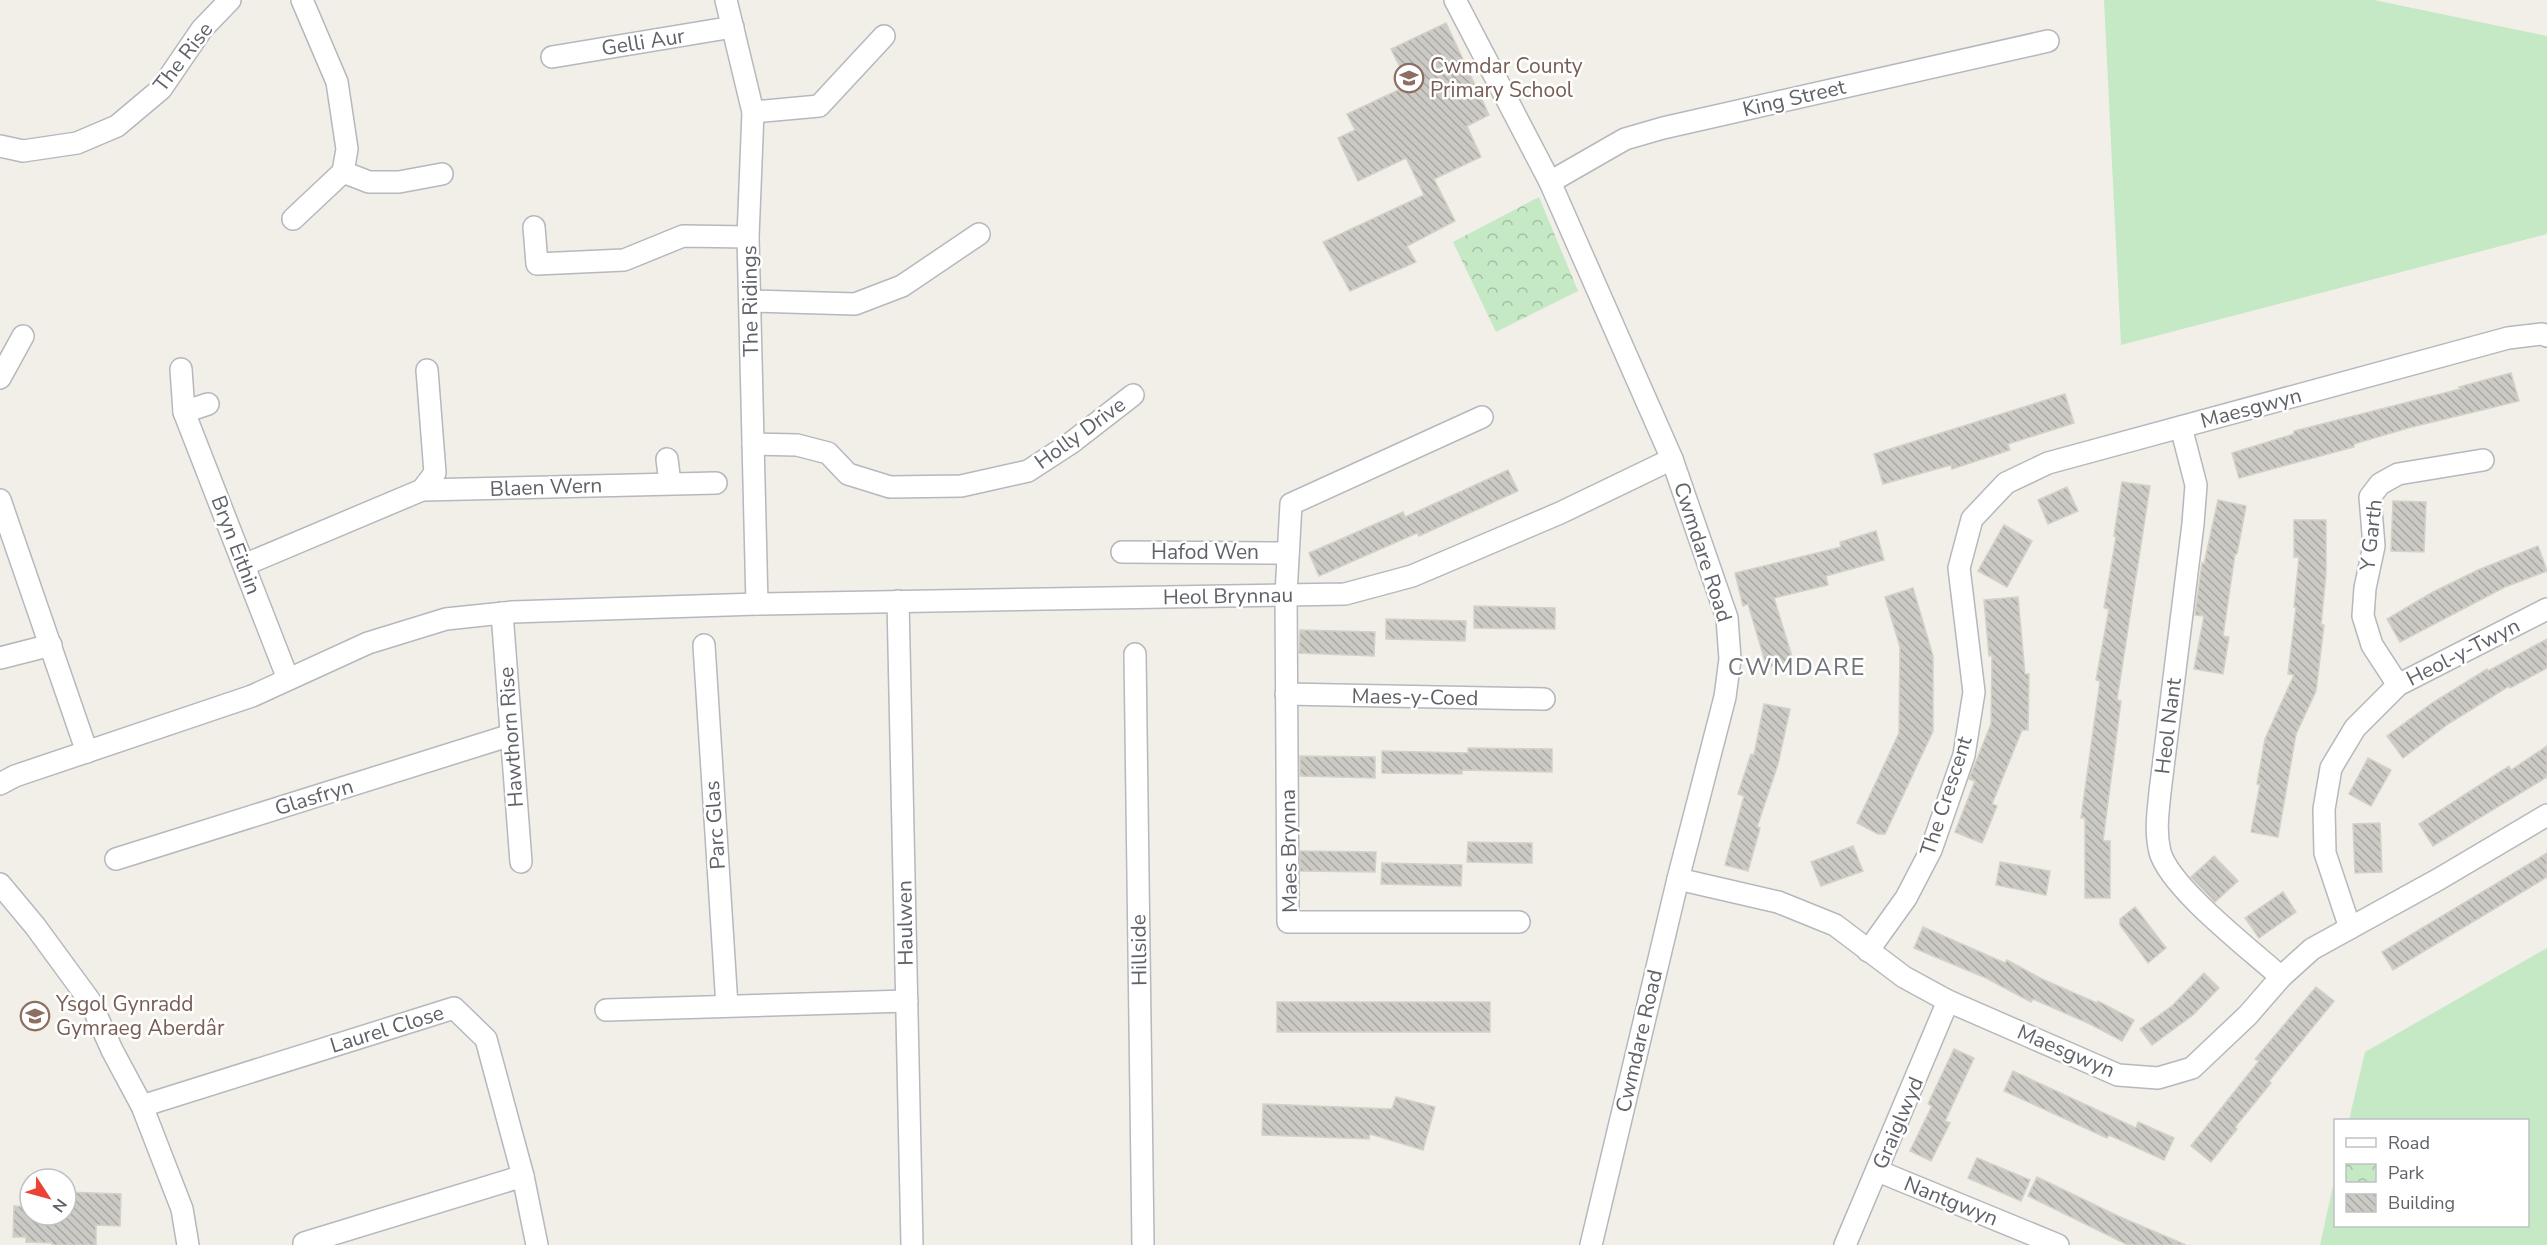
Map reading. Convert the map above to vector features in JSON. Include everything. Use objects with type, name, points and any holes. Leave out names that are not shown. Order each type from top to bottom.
[{"type":"street","name":"The Rise","points":[[0,146],[23,151],[77,143],[117,126],[161,89],[202,28],[230,0]]},
{"type":"street","points":[[293,219],[343,172],[347,149],[337,82],[302,0]]},
{"type":"street","name":"The Ridings","points":[[726,0],[753,111],[748,237],[757,604]]},
{"type":"street","name":"Cwmdare Road","points":[[1455,0],[1550,182],[1672,459],[1727,618],[1730,659],[1725,697],[1678,879],[1591,1245]]},
{"type":"street","name":"Gelli Aur","points":[[552,57],[734,27]]},
{"type":"street","points":[[753,111],[819,106],[884,36]]},
{"type":"street","name":"King Street","points":[[1550,182],[1625,139],[1663,128],[2048,41]]},
{"type":"street","points":[[343,172],[369,182],[389,182],[442,174]]},
{"type":"street","points":[[534,227],[537,264],[624,260],[683,236],[748,237]]},
{"type":"street","points":[[750,301],[855,304],[902,286],[980,234]]},
{"type":"street","name":"Maesgwyn","points":[[1972,519],[2006,483],[2048,463],[2508,338],[2542,334],[2547,336]]},
{"type":"street","points":[[0,378],[24,336]]},
{"type":"street","name":"Bryn Eithin","points":[[181,369],[184,412],[288,679]]},
{"type":"street","points":[[422,490],[435,473],[427,370]]},
{"type":"street","name":"Holly Drive","points":[[753,444],[797,445],[828,453],[848,474],[890,487],[961,486],[1028,471],[1071,443],[1133,395]]},
{"type":"street","points":[[184,412],[208,404]]},
{"type":"street","points":[[1286,694],[1286,594],[1291,504],[1482,417]]},
{"type":"street","name":"Heol Nant","points":[[2181,427],[2196,485],[2157,833],[2161,854],[2170,872],[2187,893],[2281,977]]},
{"type":"street","points":[[667,459],[670,483]]},
{"type":"street","name":"Heol Brynnau","points":[[0,783],[252,696],[379,640],[446,619],[502,613],[757,604],[1346,594],[1412,576],[1560,513],[1672,459]]},
{"type":"street","name":"Y Garth","points":[[2398,685],[2372,645],[2363,616],[2365,588],[2374,546],[2370,497],[2380,484],[2398,474],[2483,460]]},
{"type":"street","name":"Blaen Wern","points":[[244,565],[422,490],[716,483]]},
{"type":"street","points":[[0,500],[87,752]]},
{"type":"street","name":"The Crescent","points":[[1868,951],[1906,898],[1931,850],[1964,755],[1974,692],[1959,568],[1972,519]]},
{"type":"street","name":"Hafod Wen","points":[[1122,552],[1288,553]]},
{"type":"street","name":"Haulwen","points":[[898,601],[912,1245]]},
{"type":"street","name":"Heol-y-Twyn","points":[[2350,928],[2325,853],[2324,809],[2331,768],[2355,728],[2398,685],[2547,609]]},
{"type":"street","name":"Hawthorn Rise","points":[[502,613],[521,862]]},
{"type":"street","points":[[0,658],[51,645]]},
{"type":"street","name":"Parc Glas","points":[[704,645],[727,1006]]},
{"type":"street","name":"Hillside","points":[[1135,654],[1143,1245]]},
{"type":"street","name":"Maes-y-Coed","points":[[1286,694],[1544,699]]},
{"type":"street","name":"Maes Brynna","points":[[1286,694],[1288,922],[1519,922]]},
{"type":"street","name":"Glasfryn","points":[[116,860],[511,735]]},
{"type":"street","name":"Maesgwyn","points":[[1678,879],[1778,902],[1835,925],[1904,977],[1948,1001],[2118,1075],[2158,1078],[2192,1068],[2248,1015],[2281,977],[2312,949],[2547,815]]},
{"type":"street","points":[[0,884],[35,926],[90,1001],[112,1050],[142,1106],[182,1209],[188,1245]]},
{"type":"street","points":[[606,1010],[907,1001]]},
{"type":"street","name":"Graiglwyd","points":[[1845,1245],[1948,1001]]},
{"type":"street","name":"Laurel Close","points":[[142,1106],[454,1008],[486,1039],[523,1176],[537,1245]]},
{"type":"street","name":"Nantgwyn","points":[[1878,1171],[2058,1245]]},
{"type":"street","points":[[304,1243],[523,1176]]},
{"type":"green space","points":[[2104,0],[2374,0],[2547,36],[2547,234],[2121,345]]},
{"type":"green space","points":[[1539,197],[1578,291],[1496,332],[1453,242]]},
{"type":"green space","points":[[2547,948],[2547,1245],[2320,1245],[2334,1182],[2334,1227],[2529,1227],[2529,1119],[2349,1119],[2365,1052]]},
{"type":"building","points":[[1446,23],[1489,115],[1467,126],[1481,157],[1434,179],[1455,221],[1407,246],[1416,262],[1350,291],[1323,242],[1424,195],[1406,158],[1358,181],[1338,138],[1355,130],[1347,114],[1409,85],[1391,49]]},
{"type":"building","points":[[2511,373],[2519,401],[2408,428],[2354,444],[2354,447],[2239,478],[2232,453],[2294,434],[2294,431],[2460,389],[2459,387]]},
{"type":"building","points":[[2065,394],[2074,423],[2008,444],[2010,450],[1952,469],[1951,465],[1883,484],[1874,454]]},
{"type":"building","points":[[1508,470],[1518,491],[1419,536],[1417,533],[1319,576],[1309,553],[1403,512],[1405,517]]},
{"type":"building","points":[[2122,482],[2150,486],[2117,700],[2121,701],[2103,841],[2110,841],[2110,898],[2085,898],[2085,818],[2081,818],[2100,681],[2096,680],[2109,609],[2104,608],[2116,537],[2114,536]]},
{"type":"building","points":[[2067,487],[2078,511],[2048,524],[2038,500]]},
{"type":"building","points":[[2218,500],[2246,506],[2237,554],[2235,554],[2223,636],[2229,637],[2223,674],[2194,669],[2204,616],[2195,615],[2202,563],[2204,564]]},
{"type":"building","points":[[2393,501],[2426,502],[2424,552],[2391,551]]},
{"type":"building","points":[[2294,520],[2326,520],[2326,574],[2321,625],[2324,625],[2316,691],[2296,734],[2278,837],[2251,832],[2265,739],[2294,675],[2288,674],[2299,557],[2294,557]]},
{"type":"building","points":[[2004,525],[2032,541],[2007,587],[1978,571]]},
{"type":"building","points":[[1876,531],[1884,560],[1826,576],[1828,585],[1774,598],[1793,660],[1767,668],[1748,604],[1743,606],[1735,573],[1841,547],[1840,542]]},
{"type":"building","points":[[2538,546],[2547,571],[2505,587],[2400,642],[2387,619],[2433,592],[2478,570]]},
{"type":"building","points":[[1913,588],[1933,656],[1933,731],[1885,834],[1878,834],[1857,823],[1899,733],[1900,647],[1885,597]]},
{"type":"building","points":[[2018,597],[2025,674],[2029,674],[2028,730],[2022,730],[1992,804],[1997,806],[1982,843],[1955,832],[1975,781],[1969,779],[1991,724],[1992,655],[1989,656],[1984,600]]},
{"type":"building","points":[[1474,606],[1555,608],[1555,629],[1474,628]]},
{"type":"building","points":[[1386,619],[1466,621],[1465,641],[1386,639]]},
{"type":"building","points":[[1300,630],[1375,632],[1374,656],[1299,653]]},
{"type":"building","points":[[2547,639],[2547,668],[2510,688],[2509,686],[2448,724],[2403,758],[2387,736],[2432,703],[2487,669],[2488,671]]},
{"type":"building","points":[[1764,704],[1790,709],[1778,764],[1757,827],[1760,828],[1748,871],[1725,865],[1744,796],[1738,794],[1751,754],[1754,755]]},
{"type":"building","points":[[2547,746],[2547,777],[2433,846],[2419,824],[2509,766],[2511,770]]},
{"type":"building","points":[[1468,748],[1552,749],[1552,772],[1462,770],[1462,774],[1382,773],[1382,751],[1468,753]]},
{"type":"building","points":[[1300,756],[1375,757],[1375,778],[1300,776]]},
{"type":"building","points":[[2368,758],[2391,770],[2371,806],[2349,794]]},
{"type":"building","points":[[2380,823],[2382,872],[2355,873],[2353,824]]},
{"type":"building","points":[[1468,842],[1532,843],[1532,863],[1467,862]]},
{"type":"building","points":[[1853,846],[1863,871],[1821,886],[1811,862]]},
{"type":"building","points":[[1300,851],[1376,852],[1375,872],[1300,871]]},
{"type":"building","points":[[2547,853],[2547,877],[2393,970],[2382,952]]},
{"type":"building","points":[[2214,856],[2238,881],[2215,902],[2191,877]]},
{"type":"building","points":[[2000,862],[2050,871],[2046,895],[1996,885]]},
{"type":"building","points":[[1382,863],[1462,865],[1461,886],[1381,884]]},
{"type":"building","points":[[2283,892],[2296,912],[2259,938],[2245,918]]},
{"type":"building","points":[[2135,907],[2166,948],[2148,963],[2120,925],[2120,919]]},
{"type":"building","points":[[1923,927],[2005,963],[2007,960],[2042,979],[2097,1003],[2098,1001],[2134,1020],[2122,1041],[2033,999],[2031,1002],[1986,978],[1914,948]]},
{"type":"building","points":[[2204,973],[2219,988],[2193,1015],[2152,1045],[2140,1029],[2172,1006]]},
{"type":"building","points":[[2316,987],[2334,1001],[2269,1081],[2271,1083],[2235,1127],[2237,1129],[2211,1162],[2191,1146],[2259,1061],[2255,1059]]},
{"type":"building","points":[[1277,1002],[1490,1002],[1490,1032],[1277,1032]]},
{"type":"building","points":[[1954,1049],[1974,1058],[1945,1121],[1950,1123],[1931,1161],[1910,1151],[1932,1106],[1928,1104]]},
{"type":"building","points":[[2013,1071],[2136,1128],[2138,1122],[2174,1138],[2164,1160],[2109,1135],[2107,1138],[2004,1091]]},
{"type":"building","points":[[1396,1097],[1435,1107],[1423,1150],[1370,1134],[1369,1139],[1262,1135],[1263,1104],[1392,1109]]},
{"type":"building","points":[[1977,1158],[2030,1180],[2021,1201],[1968,1178]]},
{"type":"building","points":[[2037,1177],[2118,1216],[2186,1245],[2128,1245],[2028,1196]]},
{"type":"building","points":[[78,1192],[121,1194],[120,1226],[96,1225],[96,1245],[52,1245],[52,1243],[26,1242],[26,1237],[13,1237],[14,1206],[18,1206],[18,1227],[78,1227]]},
{"type":"place","name":"Cwmdar County Primary School","points":[[1409,78]]},
{"type":"place","name":"Ysgol Gynradd Gymraeg Aberdâr","points":[[35,1016]]},
{"type":"district","name":"CWMDARE","points":[[1797,667]]}]
